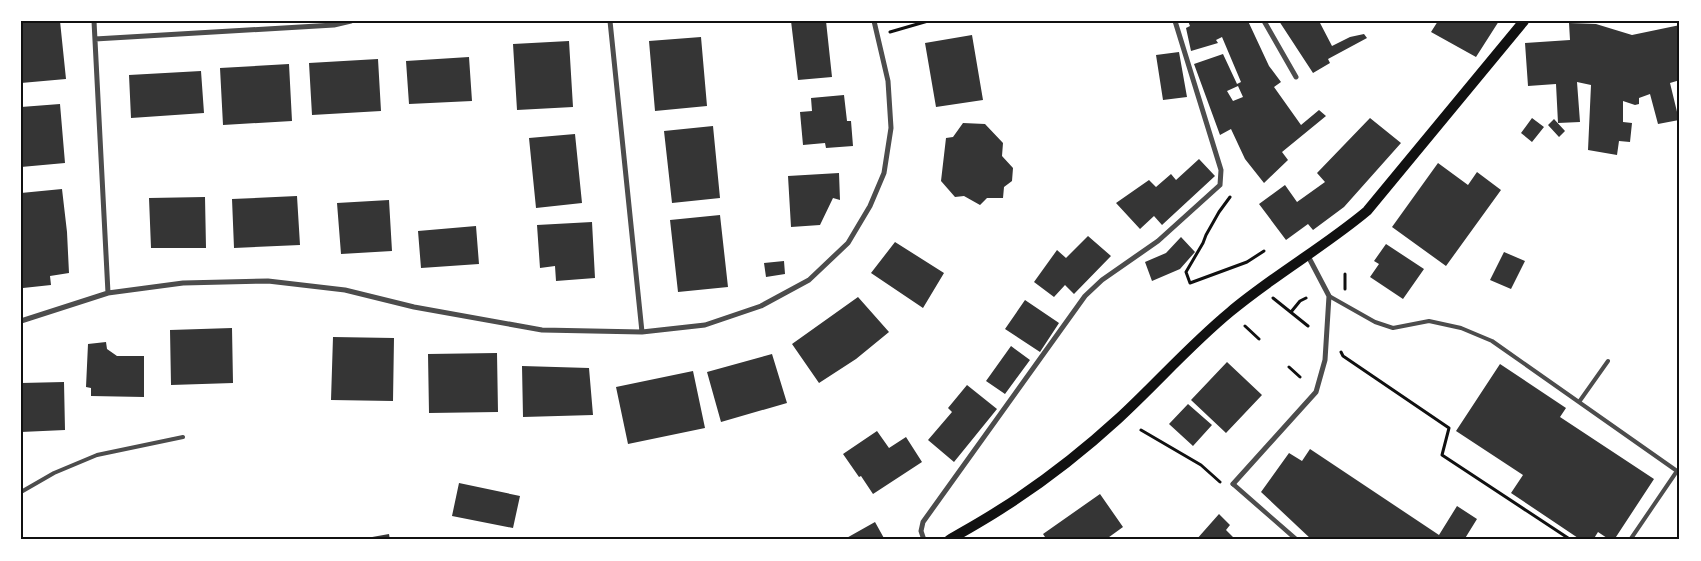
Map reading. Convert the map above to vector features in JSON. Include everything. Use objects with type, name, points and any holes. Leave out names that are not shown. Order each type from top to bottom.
[{"type":"main road","points":[[949,540],[1001,509],[1049,476],[1117,420],[1230,312],[1343,231],[1367,210],[1524,21]]},
{"type":"street","points":[[94,21],[108,293]]},
{"type":"street","points":[[95,39],[334,25],[351,21]]},
{"type":"street","points":[[610,21],[642,332]]},
{"type":"street","points":[[21,321],[108,293],[184,283],[268,281],[345,290],[414,307],[542,330],[642,332],[705,325],[761,306],[809,280],[848,243],[870,206],[884,173],[891,128],[888,81],[874,21]]},
{"type":"street","points":[[924,540],[921,530],[923,522],[1085,296],[1102,280],[1158,241],[1220,185],[1221,170],[1175,21]]},
{"type":"street","points":[[1264,21],[1296,78]]},
{"type":"street","points":[[1297,540],[1233,484],[1316,392],[1325,360],[1329,296],[1308,256]]},
{"type":"lane","points":[[1329,296],[1375,322],[1393,328],[1428,321],[1461,328],[1492,341],[1677,471],[1630,540]]},
{"type":"lane","points":[[1579,402],[1608,361]]},
{"type":"lane","points":[[21,492],[54,473],[97,455],[183,437]]},
{"type":"path","points":[[896,30],[928,21]]},
{"type":"path","points":[[1225,205],[1219,212],[1206,235],[1204,243],[1186,272],[1190,283],[1247,262],[1264,251]]},
{"type":"path","points":[[1345,274],[1345,305]]},
{"type":"path","points":[[1273,297],[1308,326]]},
{"type":"path","points":[[1291,312],[1300,301],[1306,298]]},
{"type":"path","points":[[1244,326],[1259,339]]},
{"type":"path","points":[[1340,349],[1343,356],[1450,428],[1442,455],[1568,538]]},
{"type":"path","points":[[1289,367],[1300,377]]},
{"type":"path","points":[[1141,430],[1201,465],[1221,483]]},
{"type":"building","points":[[21,21],[60,21],[66,79],[21,83]]},
{"type":"building","points":[[791,21],[826,21],[832,77],[798,80]]},
{"type":"building","points":[[1188,21],[1248,21],[1269,66],[1281,82],[1274,87],[1301,125],[1319,110],[1326,116],[1282,152],[1288,160],[1264,183],[1245,159],[1231,129],[1220,135],[1194,64],[1223,54],[1237,84],[1241,82],[1222,37],[1216,40],[1218,43],[1191,51],[1186,28],[1190,26]],"holes":[[[1238,86],[1243,97],[1233,101],[1227,91]]]},
{"type":"building","points":[[1279,21],[1319,21],[1332,46],[1350,37],[1364,34],[1367,38],[1328,59],[1330,63],[1313,73]]},
{"type":"building","points":[[1438,21],[1499,21],[1476,57],[1431,32]]},
{"type":"building","points":[[1569,23],[1596,24],[1632,35],[1680,25],[1680,80],[1670,83],[1679,120],[1658,124],[1650,94],[1639,98],[1639,104],[1635,105],[1623,101],[1623,122],[1632,123],[1630,142],[1619,141],[1617,155],[1588,150],[1591,85],[1577,82],[1580,122],[1558,123],[1556,84],[1528,86],[1525,43],[1570,40]]},
{"type":"building","points":[[972,35],[983,100],[936,107],[925,43]]},
{"type":"building","points":[[701,37],[707,106],[655,111],[649,41]]},
{"type":"building","points":[[569,41],[573,107],[517,110],[513,44]]},
{"type":"building","points":[[1179,52],[1187,97],[1163,100],[1156,55]]},
{"type":"building","points":[[469,57],[472,101],[409,104],[406,61]]},
{"type":"building","points":[[378,59],[381,111],[312,115],[309,63]]},
{"type":"building","points":[[289,64],[292,121],[223,125],[220,68]]},
{"type":"building","points":[[201,71],[204,113],[131,118],[129,75]]},
{"type":"building","points":[[844,95],[847,121],[851,121],[853,146],[826,148],[825,143],[803,145],[800,112],[812,111],[811,98]]},
{"type":"building","points":[[60,104],[65,163],[21,167],[21,107]]},
{"type":"building","points":[[1370,118],[1401,143],[1344,207],[1313,230],[1308,224],[1286,240],[1259,204],[1285,185],[1297,202],[1325,182],[1317,173]]},
{"type":"building","points":[[1532,118],[1544,127],[1532,142],[1521,133]]},
{"type":"building","points":[[1554,119],[1565,131],[1559,137],[1548,125]]},
{"type":"building","points":[[963,123],[985,124],[1003,143],[1002,156],[1013,168],[1012,181],[1004,187],[1003,198],[987,198],[980,205],[964,196],[955,197],[941,181],[946,138],[953,137]]},
{"type":"building","points":[[713,126],[720,198],[672,203],[664,131]]},
{"type":"building","points":[[575,134],[582,203],[536,208],[529,138]]},
{"type":"building","points":[[1199,159],[1215,176],[1162,225],[1154,216],[1140,229],[1116,203],[1149,180],[1156,187],[1171,174],[1176,180]]},
{"type":"building","points":[[1438,163],[1468,185],[1477,172],[1501,190],[1446,266],[1392,227]]},
{"type":"building","points":[[839,173],[840,200],[833,198],[820,225],[791,227],[788,176]]},
{"type":"building","points":[[62,189],[69,273],[50,276],[51,285],[23,288],[21,269],[21,193]]},
{"type":"building","points":[[297,196],[300,245],[234,248],[232,199]]},
{"type":"building","points":[[205,197],[206,248],[151,248],[149,198]]},
{"type":"building","points":[[389,200],[392,251],[341,254],[337,203]]},
{"type":"building","points":[[720,215],[728,287],[678,292],[670,220]]},
{"type":"building","points":[[592,222],[595,278],[556,281],[555,266],[540,268],[537,225]]},
{"type":"building","points":[[476,226],[479,264],[421,268],[418,231]]},
{"type":"building","points":[[1088,236],[1111,256],[1074,294],[1065,285],[1054,297],[1034,282],[1057,250],[1066,258]]},
{"type":"building","points":[[1181,237],[1195,252],[1180,269],[1152,281],[1145,262],[1166,253]]},
{"type":"building","points":[[895,242],[944,273],[923,308],[871,273]]},
{"type":"building","points":[[1386,244],[1424,269],[1403,299],[1370,277],[1379,264],[1374,261]]},
{"type":"building","points":[[1504,252],[1525,261],[1511,289],[1490,280]]},
{"type":"building","points":[[784,261],[785,274],[766,277],[764,263]]},
{"type":"building","points":[[858,297],[889,332],[856,359],[819,383],[792,344]]},
{"type":"building","points":[[1025,300],[1059,323],[1040,352],[1005,329]]},
{"type":"building","points":[[232,328],[233,383],[171,385],[170,330]]},
{"type":"building","points":[[333,337],[394,338],[393,401],[331,400]]},
{"type":"building","points":[[106,342],[107,349],[117,356],[144,356],[144,397],[91,396],[91,388],[86,387],[88,344]]},
{"type":"building","points":[[1011,346],[1030,360],[1005,394],[986,381]]},
{"type":"building","points":[[497,353],[498,412],[429,413],[428,354]]},
{"type":"building","points":[[772,354],[787,403],[721,422],[707,372]]},
{"type":"building","points":[[1227,362],[1262,395],[1226,433],[1191,400]]},
{"type":"building","points":[[1500,364],[1566,408],[1560,417],[1654,479],[1614,540],[1610,540],[1598,532],[1593,540],[1581,540],[1511,493],[1523,475],[1456,431]]},
{"type":"building","points":[[522,366],[589,368],[593,415],[523,417]]},
{"type":"building","points":[[693,371],[705,428],[628,444],[616,387]]},
{"type":"building","points":[[64,382],[65,430],[21,432],[21,383]]},
{"type":"building","points":[[967,385],[997,409],[954,462],[928,440],[952,412],[948,408]]},
{"type":"building","points":[[1188,404],[1212,425],[1193,446],[1169,424]]},
{"type":"building","points":[[877,431],[889,448],[906,437],[922,462],[873,494],[843,454]]},
{"type":"building","points":[[1310,449],[1439,535],[1457,506],[1477,519],[1464,540],[1312,540],[1261,492],[1289,453],[1302,461]]},
{"type":"building","points":[[459,483],[520,496],[513,528],[452,516]]},
{"type":"building","points":[[1100,494],[1123,527],[1105,540],[1047,540],[1043,534]]},
{"type":"building","points":[[1219,514],[1230,525],[1226,530],[1236,540],[1196,540]]},
{"type":"building","points":[[875,522],[885,540],[843,540]]},
{"type":"building","points":[[389,534],[390,540],[361,540],[361,539]]}]
